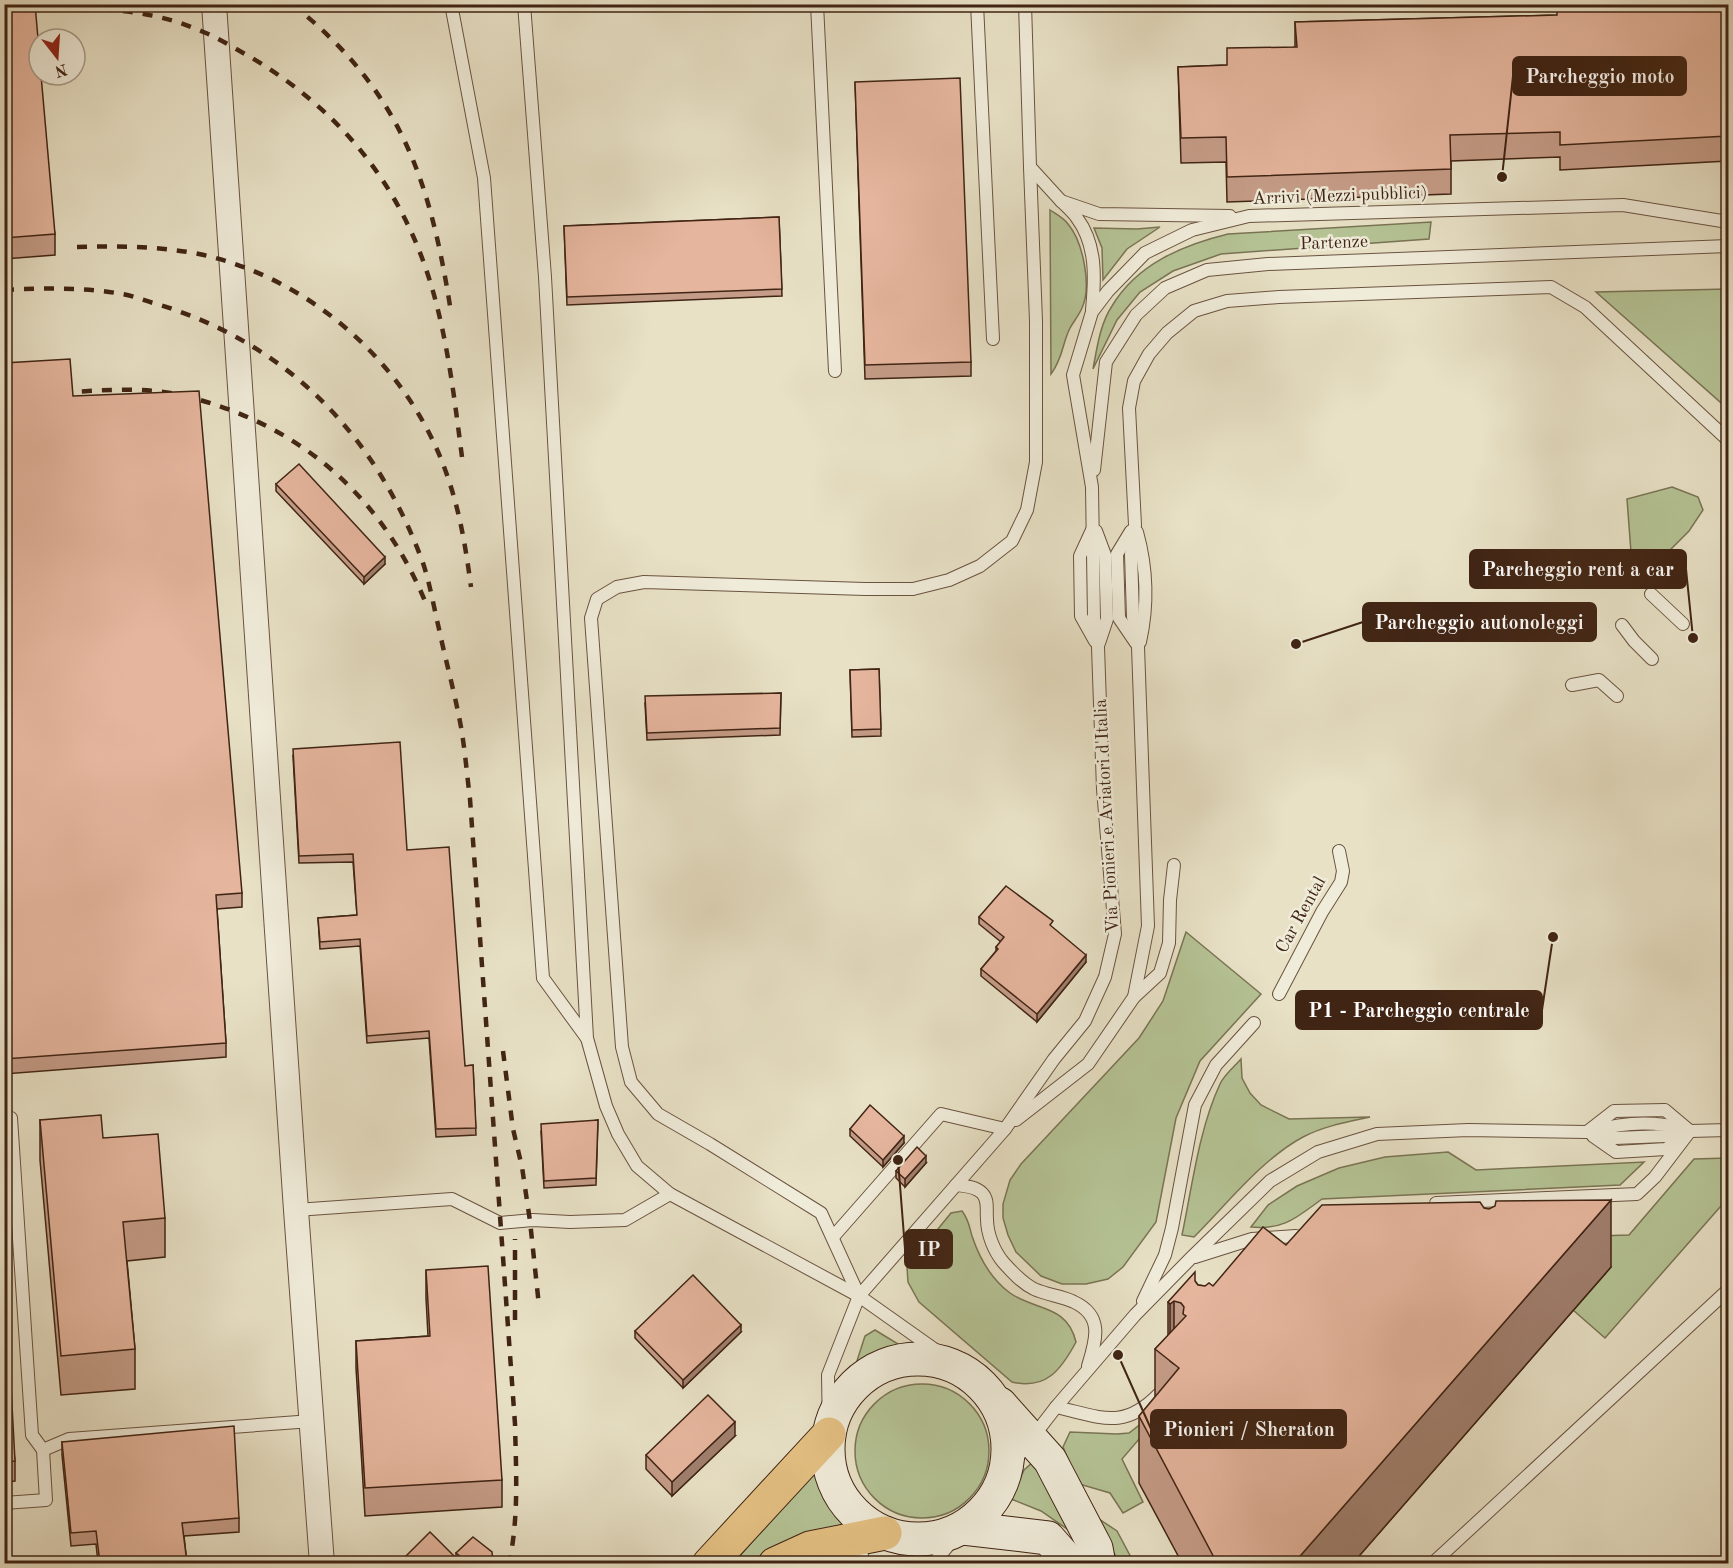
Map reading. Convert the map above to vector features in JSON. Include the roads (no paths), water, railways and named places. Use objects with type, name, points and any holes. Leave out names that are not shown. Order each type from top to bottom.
[{"type":"highway","points":[[709,1563],[829,1434]]},
{"type":"highway","points":[[775,1563],[810,1548],[864,1535]]},
{"type":"street","points":[[214,4],[322,1563]]},
{"type":"street","points":[[975,1380],[1001,1412],[1006,1425],[1009,1449],[1005,1473],[996,1496],[984,1511],[963,1528],[932,1538],[864,1535],[840,1493],[830,1469],[829,1434],[835,1414],[845,1396],[859,1380],[897,1361],[918,1358],[939,1361],[975,1380],[1031,1438],[1050,1460],[1096,1548],[1099,1563]]},
{"type":"street","points":[[963,1528],[1048,1538],[1071,1563]]},
{"type":"lane","points":[[451,4],[484,178],[543,978],[587,1038]]},
{"type":"lane","points":[[524,4],[545,277],[587,1038],[606,1106],[618,1134],[637,1166],[670,1194],[859,1296],[975,1380]]},
{"type":"lane","points":[[817,4],[835,371]]},
{"type":"lane","points":[[977,4],[993,339]]},
{"type":"lane","points":[[859,1296],[821,1213],[658,1114],[631,1082],[622,1047],[591,618],[597,599],[617,587],[644,582],[865,589],[913,588],[949,580],[980,566],[1012,541],[1027,510],[1036,462],[1036,321],[1025,4]]},
{"type":"lane","points":[[1030,167],[1078,219],[1089,240],[1095,273],[1092,312]]},
{"type":"lane","points":[[1060,201],[1099,214],[1249,216]]},
{"type":"lane","name":"Arrivi (Mezzi pubblici)","points":[[1092,487],[1074,375],[1092,312],[1108,291],[1145,253],[1192,230],[1249,216],[1623,205],[1728,222]]},
{"type":"lane","name":"Partenze","points":[[1092,487],[1106,362],[1136,315],[1166,288],[1207,270],[1268,264],[1728,246]]},
{"type":"lane","points":[[1134,997],[1148,926],[1138,648],[1132,596],[1131,555],[1135,525],[1129,408],[1134,381],[1149,354],[1167,333],[1194,311],[1227,301],[1551,287],[1585,307],[1728,441]]},
{"type":"lane","points":[[1092,487],[1094,526],[1105,555],[1106,565],[1107,619],[1098,647]]},
{"type":"lane","points":[[1094,526],[1080,556],[1081,616],[1098,647]]},
{"type":"lane","points":[[1651,594],[1683,624]]},
{"type":"lane","points":[[1623,625],[1634,642],[1652,658]]},
{"type":"lane","name":"Via Pionieri e Aviatori d'Italia","points":[[829,1434],[828,1375],[859,1296],[1005,1129],[1054,1059],[1085,1021],[1105,977],[1115,934],[1103,789],[1098,647]]},
{"type":"lane","points":[[1572,685],[1599,680],[1617,696]]},
{"type":"lane","name":"Car Rental","points":[[1279,994],[1322,912],[1341,882],[1343,871],[1339,850]]},
{"type":"lane","points":[[833,1237],[941,1114],[1005,1129],[1088,1064],[1134,997],[1160,973],[1169,943],[1174,865]]},
{"type":"lane","points":[[1136,1315],[1165,1255],[1195,1105],[1216,1065],[1254,1023]]},
{"type":"lane","points":[[1587,1132],[1614,1111],[1657,1110],[1665,1110],[1690,1131]]},
{"type":"lane","points":[[4,1503],[46,1500],[44,1450],[32,1435],[11,1118]]},
{"type":"lane","points":[[1005,1473],[1086,1372],[1136,1315],[1191,1258],[1270,1181],[1318,1152],[1377,1134],[1468,1130],[1587,1132],[1616,1152],[1666,1149],[1690,1131],[1728,1130]]},
{"type":"lane","points":[[1419,1204],[1487,1206],[1637,1194],[1655,1177],[1690,1131]]},
{"type":"lane","points":[[956,1185],[971,1187],[982,1193],[987,1203],[987,1221],[991,1241],[999,1257],[1013,1273],[1033,1289],[1074,1302],[1090,1314],[1097,1331],[1086,1372]]},
{"type":"lane","points":[[296,1210],[452,1200],[500,1223],[533,1220],[570,1222],[625,1220],[670,1194]]},
{"type":"lane","points":[[1191,1258],[1251,1239],[1296,1237]]},
{"type":"lane","points":[[1432,1563],[1728,1290]]},
{"type":"lane","points":[[1056,1407],[1104,1418],[1121,1418],[1133,1415],[1146,1407],[1169,1384]]},
{"type":"lane","points":[[44,1450],[69,1439],[312,1421]]},
{"type":"lane","points":[[933,1563],[963,1528]]},
{"type":"railway","points":[[292,4],[329,37],[360,70],[385,105],[404,141],[420,179],[433,220],[451,312]]},
{"type":"railway","points":[[63,7],[114,10],[164,18],[211,35],[283,78],[337,124],[381,178],[415,240],[435,297],[445,342],[462,457]]},
{"type":"railway","points":[[77,247],[168,249],[199,254],[241,266],[280,283],[317,306],[352,333],[382,364],[409,398],[430,435],[456,503],[471,587]]},
{"type":"railway","points":[[4,290],[79,289],[126,295],[204,321],[247,343],[286,370],[322,400],[353,435],[380,474],[403,517],[423,563],[459,715],[470,799],[515,1424],[516,1511],[509,1564]]},
{"type":"railway","points":[[62,393],[134,390],[176,394],[219,406],[259,422],[296,443],[329,468],[359,497],[386,529],[408,566],[427,606]]},
{"type":"railway","points":[[503,1051],[513,1129],[522,1167],[530,1221],[539,1306]]},
{"type":"railway","points":[[515,1239],[515,1320]]},
{"type":"place","name":"Parcheggio moto","points":[[1502,177]]},
{"type":"place","name":"Parcheggio rent a car","points":[[1693,638]]},
{"type":"place","name":"Parcheggio autonoleggi","points":[[1296,644]]},
{"type":"place","name":"P1 - Parcheggio centrale","points":[[1553,937]]},
{"type":"place","name":"IP","points":[[898,1160]]},
{"type":"place","name":"Pionieri / Sheraton","points":[[1118,1355]]}]
